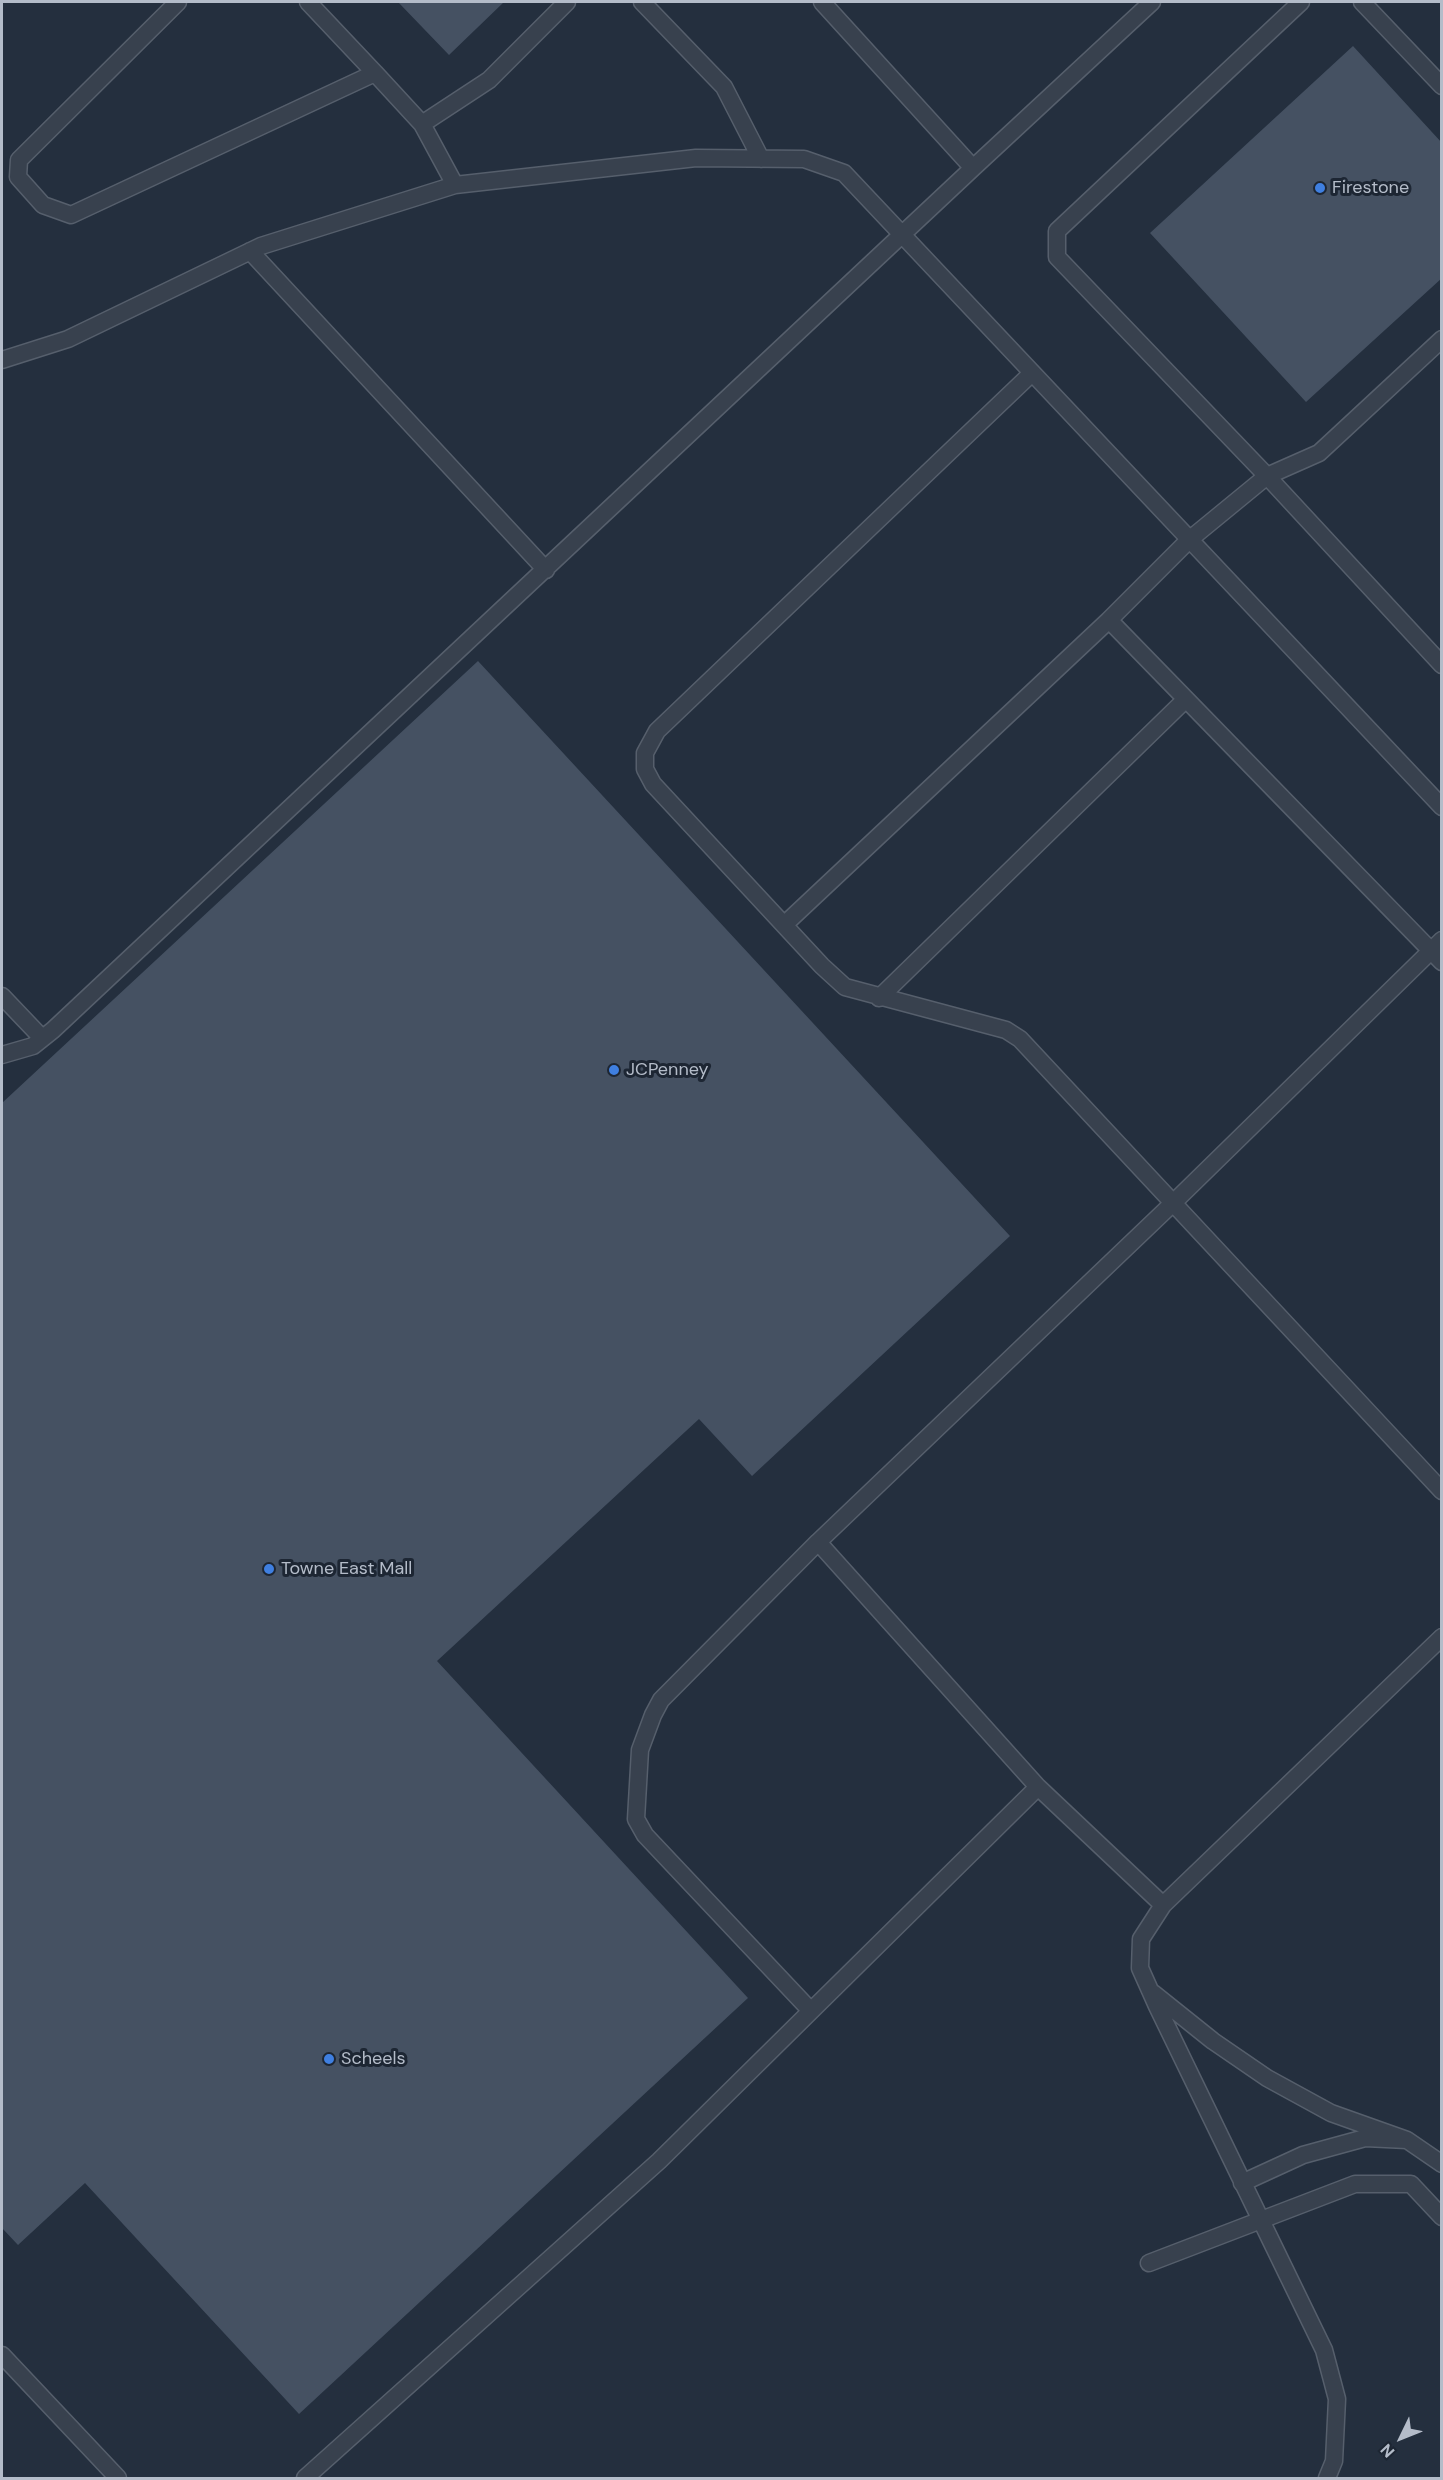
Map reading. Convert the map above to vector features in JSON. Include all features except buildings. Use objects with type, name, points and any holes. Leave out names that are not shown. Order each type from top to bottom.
[{"type":"lane","points":[[178,2],[19,160],[18,177],[43,205],[71,215],[375,73]]},
{"type":"lane","points":[[308,2],[422,124],[455,185]]},
{"type":"lane","points":[[422,124],[489,80],[567,2]]},
{"type":"lane","points":[[642,2],[724,87],[760,159]]},
{"type":"lane","points":[[822,2],[973,168]]},
{"type":"lane","points":[[2,1055],[33,1046],[42,1038],[1152,2]]},
{"type":"lane","points":[[1301,2],[1057,231],[1057,257],[1267,476],[1442,665]]},
{"type":"lane","points":[[1362,2],[1442,86]]},
{"type":"lane","points":[[7,355],[68,339],[250,251],[455,185],[696,158],[804,159],[844,173],[1442,807]]},
{"type":"lane","points":[[250,251],[546,570]]},
{"type":"lane","points":[[784,925],[1109,620],[1189,540],[1267,476],[1319,453],[1442,339]]},
{"type":"lane","points":[[1032,373],[657,731],[645,753],[645,769],[653,784],[845,987],[879,998],[1006,1030],[1020,1039],[1442,1491]]},
{"type":"lane","points":[[811,2011],[645,1835],[636,1819],[640,1750],[661,1700],[818,1542],[1438,951],[1185,700],[1109,620]]},
{"type":"lane","points":[[879,998],[1185,700]]},
{"type":"lane","points":[[2,996],[42,1038]]},
{"type":"lane","points":[[818,1542],[1038,1787],[1163,1905]]},
{"type":"lane","points":[[1328,2478],[1334,2461],[1337,2399],[1324,2350],[1140,1968],[1141,1939],[1163,1905],[1442,1638]]},
{"type":"lane","points":[[305,2478],[659,2161],[1038,1787]]},
{"type":"lane","points":[[1151,1991],[1213,2041],[1267,2078],[1331,2113],[1407,2140],[1442,2164]]},
{"type":"lane","points":[[1242,2182],[1302,2155],[1365,2138],[1407,2140]]},
{"type":"lane","points":[[1149,2263],[1355,2184],[1411,2184],[1442,2217]]},
{"type":"lane","points":[[2,2355],[118,2478]]},
{"type":"place","name":"Firestone","points":[[1320,188]]},
{"type":"place","name":"JCPenney","points":[[614,1070]]},
{"type":"place","name":"Towne East Mall","points":[[269,1569]]},
{"type":"place","name":"Scheels","points":[[329,2059]]}]
